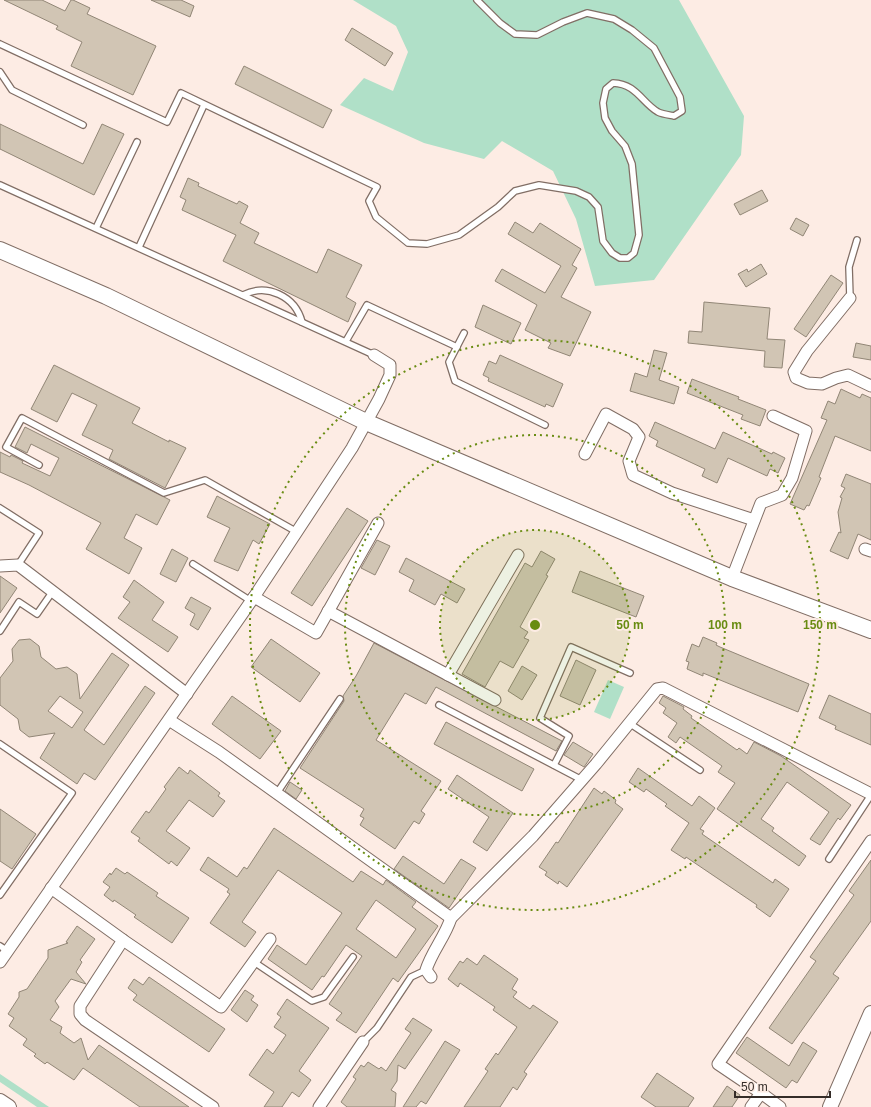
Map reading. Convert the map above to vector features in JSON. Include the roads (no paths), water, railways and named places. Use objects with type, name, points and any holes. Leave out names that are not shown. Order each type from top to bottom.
[{"type":"main road","points":[[0,250],[106,296],[366,422],[732,578],[871,630]]},
{"type":"street","points":[[850,298],[807,351],[794,372],[796,378],[808,384],[822,384],[848,375],[871,386]]},
{"type":"street","points":[[0,962],[4,949],[50,888],[169,720],[253,599],[352,448],[390,375],[390,365],[374,355]]},
{"type":"street","points":[[585,454],[606,414],[633,428],[639,437],[629,461],[633,475],[672,493],[754,520]]},
{"type":"street","points":[[732,578],[761,503],[782,495],[792,478],[806,431],[773,416]]},
{"type":"street","points":[[253,599],[316,633],[378,523]]},
{"type":"street","points":[[448,675],[518,556]]},
{"type":"street","points":[[0,566],[18,565],[187,694]]},
{"type":"street","points":[[328,611],[495,700]]},
{"type":"street","points":[[428,973],[428,962],[447,932],[451,918],[533,836],[582,780],[657,688],[663,688],[871,794]]},
{"type":"street","points":[[169,720],[219,752],[451,918]]},
{"type":"street","points":[[780,1107],[718,1064],[871,841]]},
{"type":"street","points":[[50,888],[221,1007],[270,939]]},
{"type":"street","points":[[123,940],[80,1006],[80,1014],[85,1020],[213,1107]]},
{"type":"street","points":[[830,1107],[871,1013]]},
{"type":"street","points":[[319,1107],[363,1042]]},
{"type":"street","points":[[751,1107],[761,1093]]},
{"type":"street","points":[[0,1101],[8,1107]]},
{"type":"lane","points":[[0,44],[167,122],[181,93],[204,106],[377,187],[369,201],[376,217],[408,243],[427,244],[459,235],[498,207],[515,191],[539,185],[576,191],[589,197],[598,206],[603,241],[612,253],[620,258],[628,258],[634,253],[639,235],[632,164],[625,146],[612,131],[605,118],[603,103],[606,89],[613,83],[624,84],[639,94],[658,112],[674,116],[682,110],[680,97],[654,48],[632,30],[614,19],[587,12],[537,34],[515,34],[500,24],[477,0]]},
{"type":"lane","points":[[0,72],[12,90],[83,125]]},
{"type":"lane","points":[[139,247],[204,106]]},
{"type":"lane","points":[[96,228],[137,142]]},
{"type":"lane","points":[[0,185],[374,355]]},
{"type":"lane","points":[[850,298],[849,267],[857,240]]},
{"type":"lane","points":[[243,295],[253,290],[276,292],[294,306],[300,313],[302,322]]},
{"type":"lane","points":[[346,342],[367,305],[457,347]]},
{"type":"lane","points":[[464,333],[449,362],[455,381],[545,425]]},
{"type":"lane","points":[[39,465],[6,447],[22,418],[164,493],[205,480],[297,532]]},
{"type":"lane","points":[[0,508],[39,533],[18,565]]},
{"type":"lane","points":[[193,564],[253,599]]},
{"type":"lane","points":[[0,631],[19,602],[37,614],[53,591]]},
{"type":"lane","points":[[554,765],[569,736],[540,718],[571,647],[630,673]]},
{"type":"lane","points":[[277,793],[340,699]]},
{"type":"lane","points":[[439,705],[582,780]]},
{"type":"lane","points":[[629,723],[700,770]]},
{"type":"lane","points":[[0,744],[72,794],[0,895]]},
{"type":"lane","points":[[829,859],[871,794]]},
{"type":"lane","points":[[254,962],[312,1000],[324,997],[353,957]]},
{"type":"lane","points":[[363,1042],[377,1028],[411,977],[428,973]]}]
